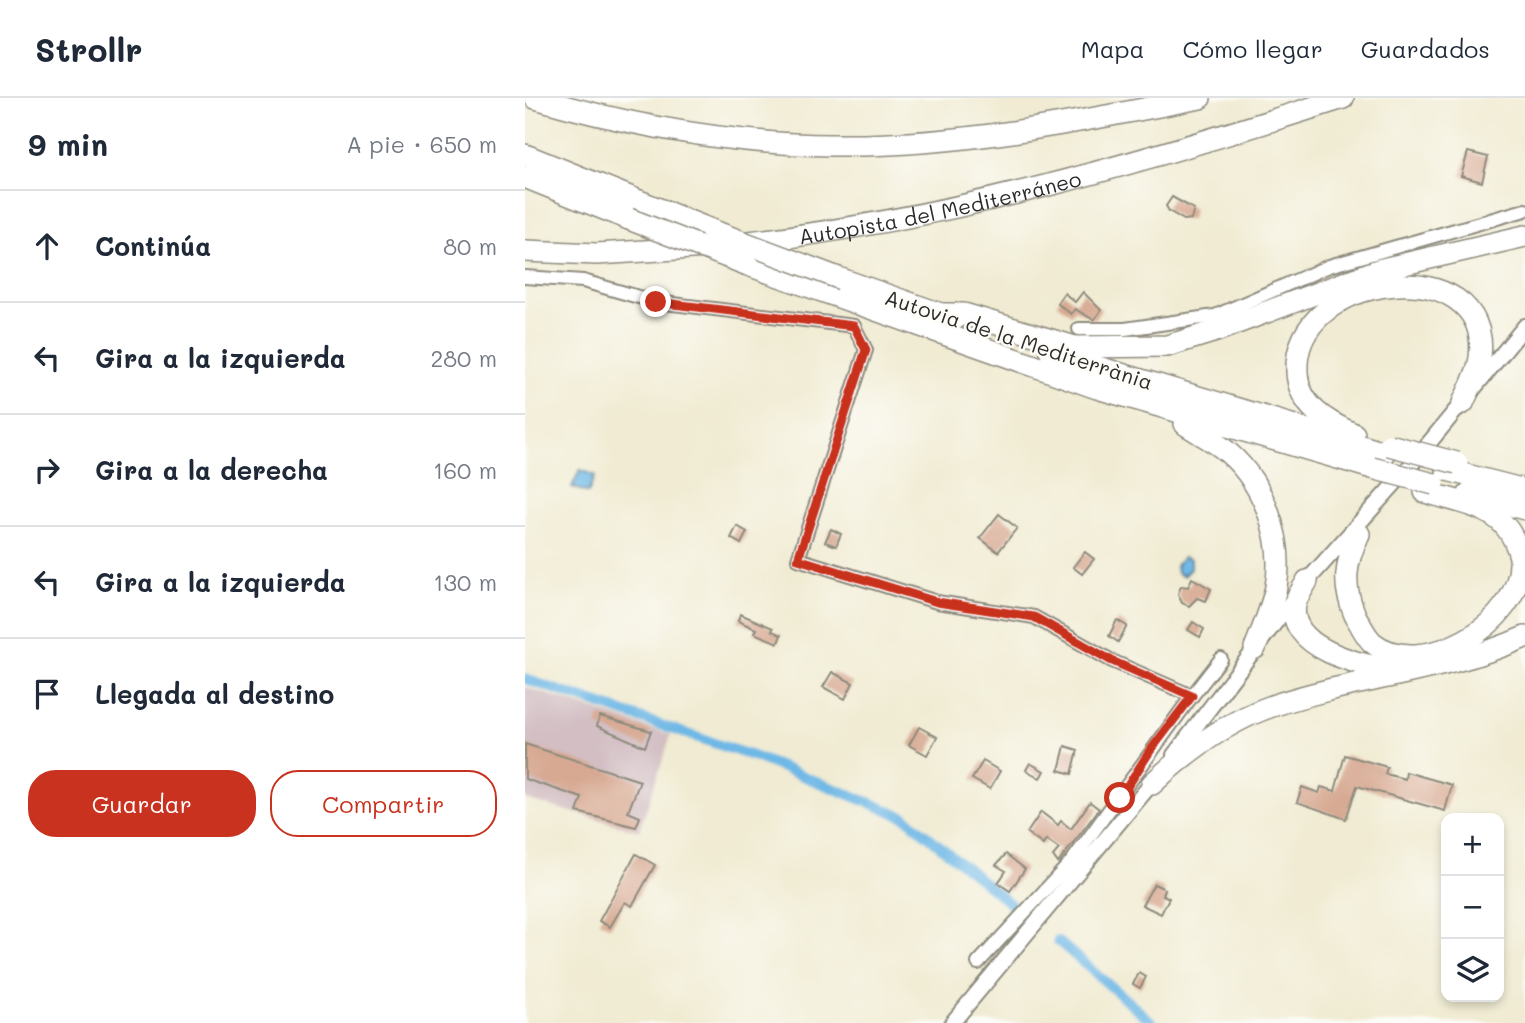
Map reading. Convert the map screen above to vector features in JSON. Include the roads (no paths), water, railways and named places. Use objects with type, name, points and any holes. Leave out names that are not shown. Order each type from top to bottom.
[{"type":"highway","points":[[534,98],[691,134],[833,145],[1006,133],[1199,98]]},
{"type":"highway","name":"Autopista del Mediterráneo","points":[[525,251],[597,254],[664,252],[835,233],[1000,198],[1149,160],[1343,98]]},
{"type":"highway","name":"Autovia de la Mediterrània","points":[[533,169],[629,219],[748,265],[1097,388],[1441,477],[1525,509]]},
{"type":"highway","name":"Autovia de la Mediterrània","points":[[533,169],[1057,355],[1378,460]]},
{"type":"highway","points":[[941,314],[964,314],[1075,346],[1167,346],[1207,335],[1378,270],[1525,236]]},
{"type":"highway","points":[[1378,460],[1361,438],[1327,421],[1307,404],[1300,391],[1297,360],[1308,329],[1327,310],[1354,294],[1395,285],[1420,286],[1454,296],[1465,307],[1480,340],[1478,367],[1463,403]]},
{"type":"highway","points":[[1097,388],[1121,403],[1185,424],[1378,460],[1441,477],[1525,480]]},
{"type":"highway","points":[[1185,424],[1221,447],[1237,461],[1266,508],[1276,547],[1276,586],[1255,648]]},
{"type":"highway","points":[[1359,534],[1347,563],[1346,592],[1372,642],[1387,650],[1405,654],[1431,652],[1481,635],[1501,619],[1521,587],[1517,545],[1503,525],[1441,477]]},
{"type":"highway","name":"Autovia de la Mediterrània","points":[[1441,477],[1525,490]]},
{"type":"highway","points":[[1307,581],[1296,602],[1296,610],[1297,620],[1308,638],[1347,661],[1371,668],[1424,670]]},
{"type":"highway","points":[[1152,784],[1179,758],[1216,733],[1271,707],[1453,663],[1525,637]]},
{"type":"street","points":[[1079,329],[1125,329],[1215,316],[1329,266],[1525,210]]},
{"type":"street","points":[[525,277],[583,281],[656,302],[854,326],[866,350],[798,559],[937,602],[1034,617],[1112,661],[1192,696]]},
{"type":"street","points":[[1239,674],[1255,648],[1307,581],[1406,471],[1525,327]]},
{"type":"street","points":[[952,1023],[1152,784],[1239,674],[1359,534],[1406,471]]},
{"type":"street","points":[[978,963],[1072,860],[1120,798],[1150,751],[1221,659]]},
{"type":"water","points":[[580,470],[595,476],[588,493],[572,487]]},
{"type":"water","points":[[1183,557],[1190,559],[1190,569],[1183,576],[1177,573],[1176,566]]},
{"type":"waterway","points":[[525,679],[758,758],[905,817],[1014,907]]},
{"type":"waterway","points":[[1058,941],[1153,1023]]}]
